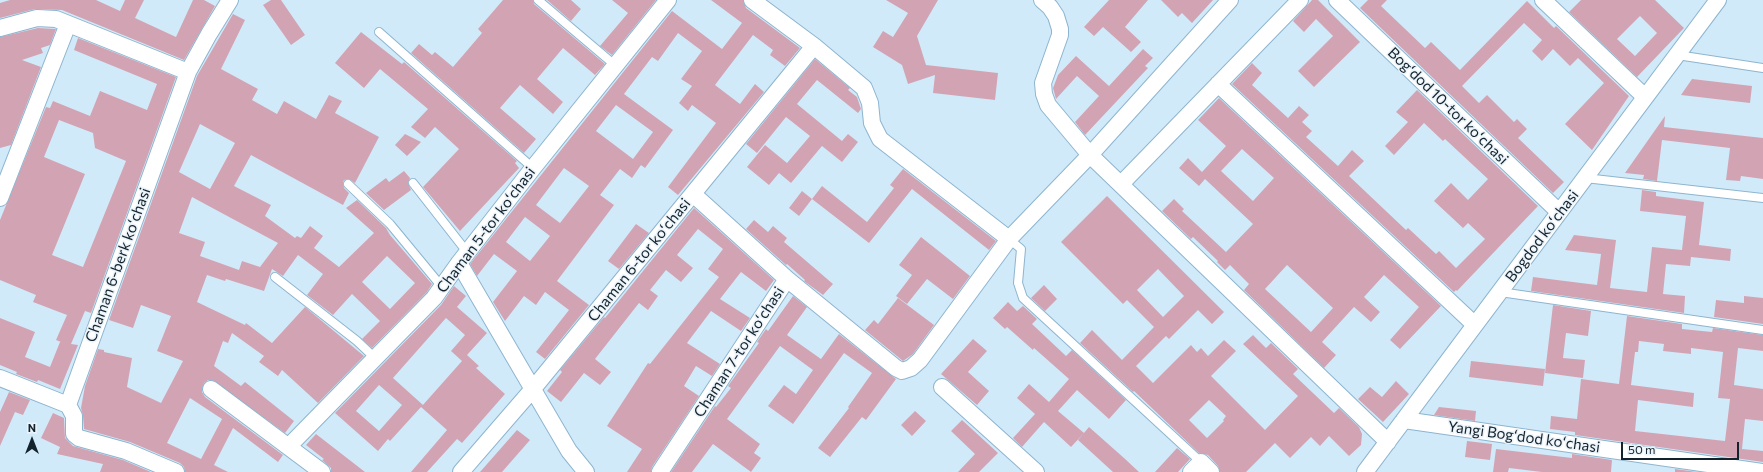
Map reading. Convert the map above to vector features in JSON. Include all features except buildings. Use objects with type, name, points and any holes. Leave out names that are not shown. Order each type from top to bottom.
[{"type":"street","name":"Chaman 6-berk koʻchasi","points":[[68,405],[188,72],[230,0]]},
{"type":"street","name":"Chaman 5-tor koʻchasi","points":[[289,446],[434,298],[533,168],[668,0]]},
{"type":"street","points":[[752,0],[814,46],[864,88],[870,102],[872,123],[880,139],[1009,239],[1090,155],[1230,0]]},
{"type":"street","points":[[1042,0],[1050,7],[1056,16],[1060,29],[1060,35],[1043,83],[1044,94],[1048,105],[1090,155],[1388,442]]},
{"type":"street","points":[[1121,184],[1300,0]]},
{"type":"street","name":"Bogʻdod 10-tor koʻchasi","points":[[1337,0],[1559,212]]},
{"type":"street","points":[[1543,0],[1645,97]]},
{"type":"street","name":"Bogdod koʻchasi","points":[[1366,472],[1718,0]]},
{"type":"street","points":[[0,28],[37,18],[56,19],[188,72]]},
{"type":"street","points":[[1,187],[68,24]]},
{"type":"street","name":"Chaman 6-tor koʻchasi","points":[[461,472],[532,390],[814,46]]},
{"type":"street","points":[[1218,84],[1476,324]]},
{"type":"street","points":[[693,194],[787,279]]},
{"type":"street","name":"Chaman 7-tor koʻchasi","points":[[660,472],[787,279],[896,368],[902,370],[911,368],[920,360],[1009,239]]},
{"type":"street","points":[[463,258],[532,390],[569,451],[586,472]]},
{"type":"street","points":[[0,378],[68,405],[74,416],[74,434],[79,438],[126,451],[176,472]]},
{"type":"street","points":[[942,386],[1036,472]]},
{"type":"street","points":[[210,389],[289,446],[322,472]]},
{"type":"street","name":"Yangi Bogʻdod koʻchasi","points":[[1404,420],[1763,472]]},
{"type":"lane","points":[[538,0],[616,66]]},
{"type":"lane","points":[[379,32],[533,168]]},
{"type":"lane","points":[[1677,55],[1763,68]]},
{"type":"lane","points":[[1585,178],[1763,198]]},
{"type":"lane","points":[[413,183],[463,258]]},
{"type":"lane","points":[[348,184],[390,224],[442,287]]},
{"type":"lane","points":[[1009,239],[1021,249],[1018,283],[1023,298],[1201,469]]},
{"type":"lane","points":[[275,278],[357,341],[375,358]]},
{"type":"lane","points":[[1500,292],[1763,330]]}]
